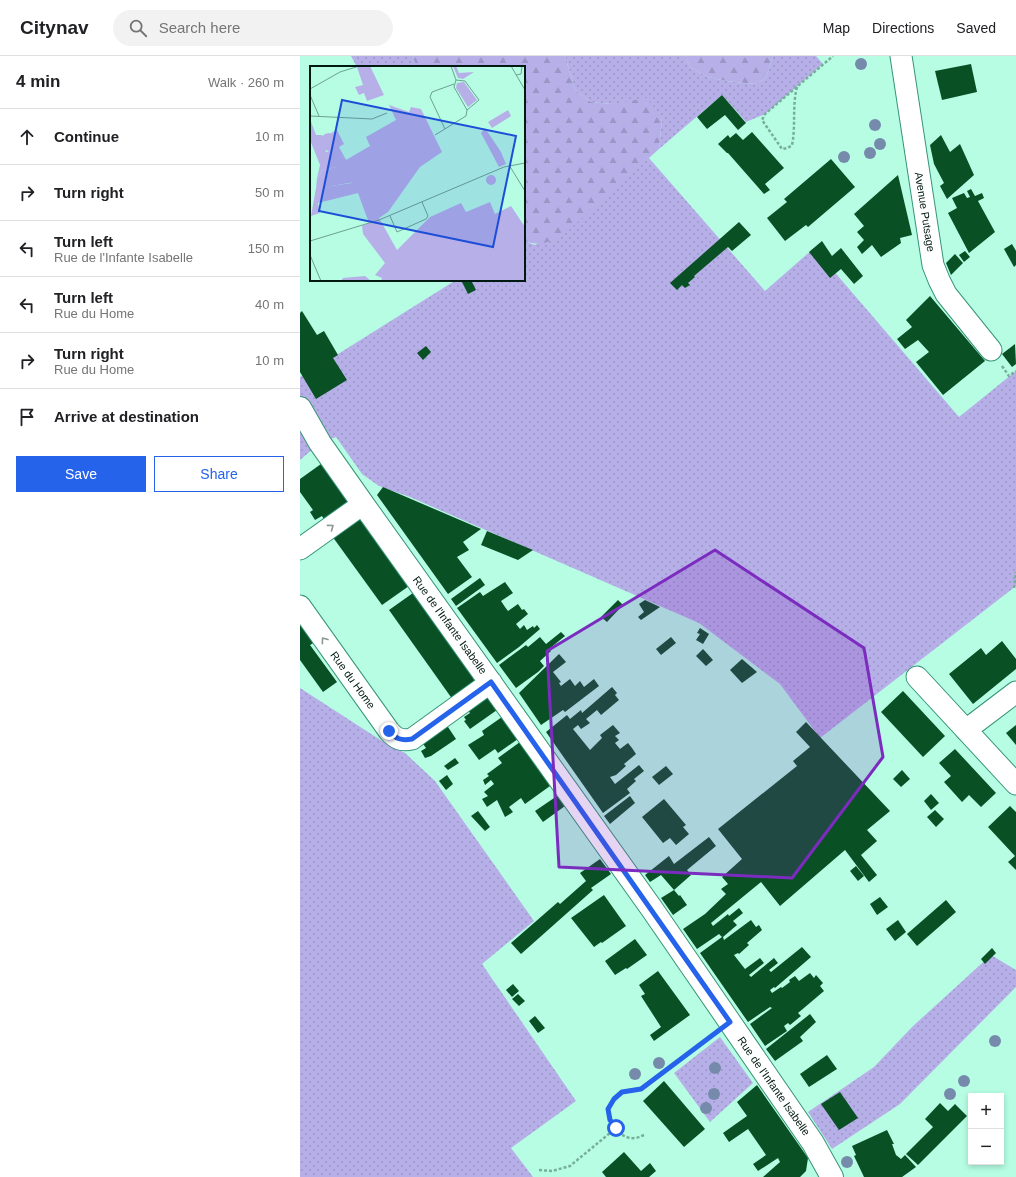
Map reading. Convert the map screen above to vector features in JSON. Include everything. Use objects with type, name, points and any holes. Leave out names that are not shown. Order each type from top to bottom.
[{"type":"street","name":"Avenue Putsage","points":[[901,56],[934,265],[946,294],[991,350]]},
{"type":"street","name":"Rue de l'Infante Isabelle","points":[[300,408],[320,443],[491,682],[730,1022],[813,1143],[827,1175]]},
{"type":"street","points":[[300,549],[363,504]]},
{"type":"street","name":"Rue du Home","points":[[300,606],[389,731],[398,739],[412,739],[491,682]]},
{"type":"street","points":[[917,677],[1016,784]]},
{"type":"street","points":[[966,730],[1016,692]]},
{"type":"path","points":[[797,87],[795,95],[795,131],[792,145],[788,148],[782,149],[762,120],[764,114],[833,56]]},
{"type":"path","points":[[1014,588],[1016,572]]},
{"type":"path","points":[[644,1135],[635,1138],[626,1137],[616,1128],[610,1120],[608,1109],[614,1099],[622,1092],[641,1089],[730,1022]]},
{"type":"path","points":[[539,1170],[552,1171],[570,1166],[616,1128]]},
{"type":"highlighted area","points":[[715,550],[864,648],[883,757],[792,878],[559,867],[547,651]]},
{"type":"green space","points":[[351,56],[413,56],[416,66],[356,66]]},
{"type":"green space","points":[[413,56],[565,56],[575,90],[591,102],[611,104],[647,98],[662,118],[659,149],[561,237],[543,243],[525,241],[525,66],[416,66]]},
{"type":"green space","points":[[565,56],[685,56],[690,67],[708,77],[726,81],[755,84],[766,78],[773,56],[816,56],[823,64],[765,114],[746,122],[722,95],[659,149],[662,118],[611,104],[591,102],[575,90]]},
{"type":"green space","points":[[685,56],[773,56],[766,78],[755,84],[726,81],[708,77],[690,67]]},
{"type":"green space","points":[[649,158],[765,291],[814,248],[959,417],[1016,371],[1016,586],[820,738],[780,684],[699,623],[410,497],[379,486],[362,474],[336,437],[320,443],[300,460],[300,377],[454,281],[525,281],[525,241],[535,245]]},
{"type":"green space","points":[[300,688],[382,741],[405,753],[435,781],[534,921],[482,964],[576,1101],[511,1148],[533,1177],[300,1177]]},
{"type":"green space","points":[[991,955],[1016,970],[1016,987],[900,1104],[832,1149],[808,1112],[874,1067],[912,1027]]},
{"type":"green space","points":[[720,1037],[753,1083],[710,1122],[674,1073]]},
{"type":"building","points":[[971,64],[977,92],[942,100],[935,71]]},
{"type":"building","points":[[722,95],[746,123],[738,130],[725,115],[707,129],[697,117]]},
{"type":"building","points":[[752,132],[784,168],[765,184],[770,190],[764,194],[728,153],[718,144],[728,135],[730,138],[736,133],[743,140]]},
{"type":"building","points":[[941,135],[950,152],[960,144],[974,175],[947,199],[940,186],[944,183],[934,164],[930,145]]},
{"type":"building","points":[[831,159],[855,187],[808,227],[806,225],[785,241],[767,218],[787,202],[784,199]]},
{"type":"building","points":[[898,175],[912,235],[900,238],[901,243],[881,257],[872,245],[862,254],[857,247],[864,240],[857,232],[864,226],[854,214]]},
{"type":"building","points":[[971,189],[975,196],[982,193],[984,198],[978,201],[995,232],[969,253],[948,213],[957,208],[952,198],[964,193],[967,198],[970,197],[967,191]]},
{"type":"building","points":[[739,222],[751,235],[732,251],[728,247],[694,276],[695,277],[688,283],[690,285],[685,288],[682,285],[677,290],[670,283]]},
{"type":"building","points":[[822,241],[832,256],[841,248],[863,276],[854,284],[841,269],[830,278],[809,252]]},
{"type":"building","points":[[1012,244],[1016,251],[1016,265],[1014,267],[1004,249]]},
{"type":"building","points":[[965,251],[970,257],[964,262],[959,255]]},
{"type":"building","points":[[955,254],[963,263],[951,275],[946,263]]},
{"type":"building","points":[[462,281],[472,281],[476,290],[468,294]]},
{"type":"building","points":[[930,296],[985,361],[943,395],[916,362],[929,352],[918,340],[905,349],[897,339],[912,327],[906,320]]},
{"type":"building","points":[[302,311],[317,335],[324,331],[338,355],[333,358],[347,380],[316,399],[300,372],[300,313]]},
{"type":"building","points":[[1015,344],[1016,364],[1012,367],[1002,354]]},
{"type":"building","points":[[426,346],[431,352],[423,360],[417,353]]},
{"type":"building","points":[[321,464],[350,504],[325,521],[322,516],[315,520],[310,512],[313,510],[300,492],[300,479]]},
{"type":"building","points":[[383,487],[481,529],[463,542],[469,550],[457,557],[472,577],[448,594],[377,495]]},
{"type":"building","points":[[359,517],[409,586],[382,605],[332,536]]},
{"type":"building","points":[[487,531],[533,550],[518,560],[481,545]]},
{"type":"building","points":[[480,578],[485,585],[456,606],[451,599]]},
{"type":"building","points":[[505,582],[513,593],[501,601],[505,607],[508,611],[518,604],[522,610],[524,609],[528,614],[516,624],[520,629],[524,625],[527,630],[533,626],[534,628],[537,625],[540,629],[497,663],[457,608],[480,592],[483,596]]},
{"type":"building","points":[[413,593],[477,682],[453,700],[389,610]]},
{"type":"building","points":[[618,600],[623,605],[607,622],[601,617]]},
{"type":"building","points":[[645,600],[660,607],[641,620],[638,617],[644,612],[639,604]]},
{"type":"building","points":[[300,621],[315,642],[310,645],[337,682],[323,692],[300,660]]},
{"type":"building","points":[[700,628],[709,634],[703,644],[696,640],[700,634],[697,633]]},
{"type":"building","points":[[561,632],[565,636],[549,649],[551,651],[540,661],[544,666],[516,688],[499,665],[526,645],[528,647],[540,637],[546,644]]},
{"type":"building","points":[[671,637],[676,643],[661,655],[656,649]]},
{"type":"building","points":[[1002,641],[1016,659],[1016,669],[973,704],[949,674],[981,648],[986,655]]},
{"type":"building","points":[[703,649],[713,660],[706,666],[696,656]]},
{"type":"building","points":[[559,654],[566,662],[553,672],[561,682],[559,683],[561,686],[570,679],[575,686],[580,681],[584,687],[594,679],[599,686],[565,712],[563,710],[541,725],[519,693]]},
{"type":"building","points":[[742,659],[757,672],[742,683],[730,670]]},
{"type":"building","points":[[612,687],[617,693],[615,695],[619,700],[601,715],[597,710],[586,719],[590,723],[581,729],[578,725],[573,729],[590,750],[602,738],[600,735],[613,725],[620,733],[615,736],[619,740],[615,743],[620,749],[628,743],[632,748],[636,754],[624,764],[626,766],[616,775],[610,777],[615,784],[639,765],[644,771],[634,779],[636,781],[627,789],[630,793],[603,813],[546,732],[567,715],[570,719],[581,710],[582,713]]},
{"type":"building","points":[[903,691],[945,736],[923,757],[881,712]]},
{"type":"building","points":[[487,695],[497,710],[470,729],[464,721],[466,720],[464,717],[470,713],[467,709]]},
{"type":"building","points":[[502,717],[518,739],[498,753],[495,749],[479,760],[468,745],[484,735],[482,731]]},
{"type":"building","points":[[806,722],[890,811],[867,830],[877,841],[861,855],[877,875],[869,882],[845,850],[780,906],[761,882],[711,923],[713,926],[728,914],[729,916],[739,908],[743,913],[733,921],[737,925],[723,937],[724,940],[751,920],[756,927],[759,925],[762,930],[747,943],[749,945],[739,954],[734,955],[745,969],[760,958],[764,963],[749,975],[751,977],[774,958],[778,963],[769,970],[771,972],[802,947],[811,957],[775,988],[774,987],[770,990],[772,993],[781,987],[782,988],[795,976],[799,981],[810,973],[814,978],[816,975],[823,983],[820,986],[824,991],[798,1013],[801,1016],[790,1025],[788,1023],[784,1026],[787,1031],[765,1046],[750,1024],[772,1008],[770,1007],[748,1022],[700,953],[722,937],[719,934],[697,949],[683,929],[705,914],[726,894],[721,889],[728,884],[722,877],[742,859],[718,829],[797,766],[793,761],[810,747],[796,732]]},
{"type":"building","points":[[446,724],[456,739],[431,756],[425,758],[421,751],[426,748],[421,741]]},
{"type":"building","points":[[1016,725],[1016,745],[1006,733]]},
{"type":"building","points":[[520,742],[550,786],[525,804],[521,798],[509,807],[513,812],[505,817],[497,800],[487,807],[482,799],[488,796],[484,792],[494,784],[491,780],[485,785],[483,780],[489,776],[487,774],[502,763],[498,758]]},
{"type":"building","points":[[955,749],[996,793],[981,807],[969,795],[962,802],[944,782],[951,776],[939,763]]},
{"type":"building","points":[[455,758],[459,763],[448,770],[444,766]]},
{"type":"building","points":[[666,766],[673,774],[659,785],[652,777]]},
{"type":"building","points":[[902,770],[910,779],[901,787],[893,779]]},
{"type":"building","points":[[447,775],[453,784],[446,790],[439,781]]},
{"type":"building","points":[[931,794],[939,803],[931,810],[924,801]]},
{"type":"building","points":[[557,796],[565,806],[543,822],[535,811]]},
{"type":"building","points":[[630,796],[635,803],[610,824],[604,816]]},
{"type":"building","points":[[664,799],[686,825],[683,827],[689,834],[676,845],[670,838],[663,843],[642,817]]},
{"type":"building","points":[[1010,806],[1016,812],[1016,870],[1008,862],[1015,856],[988,827]]},
{"type":"building","points":[[935,810],[944,819],[936,827],[927,817]]},
{"type":"building","points":[[478,811],[490,827],[485,831],[471,816]]},
{"type":"building","points":[[709,837],[716,846],[687,870],[691,875],[674,890],[661,875],[650,882],[645,875],[669,856],[674,864]]},
{"type":"building","points":[[600,859],[611,874],[591,888],[593,890],[521,954],[511,943],[558,902],[560,904],[586,881],[580,873]]},
{"type":"building","points":[[856,866],[864,876],[858,881],[850,871]]},
{"type":"building","points":[[674,890],[679,896],[680,895],[687,905],[673,915],[661,898]]},
{"type":"building","points":[[604,895],[626,926],[594,947],[571,918]]},
{"type":"building","points":[[880,897],[888,907],[877,915],[870,904]]},
{"type":"building","points":[[946,900],[956,912],[917,946],[907,934]]},
{"type":"building","points":[[898,920],[906,932],[895,941],[886,929]]},
{"type":"building","points":[[635,939],[647,955],[627,969],[626,968],[615,975],[605,961]]},
{"type":"building","points":[[992,948],[996,953],[985,964],[981,959]]},
{"type":"building","points":[[658,971],[690,1015],[654,1041],[650,1035],[661,1027],[641,996],[645,994],[639,985]]},
{"type":"building","points":[[513,984],[519,991],[512,997],[506,990]]},
{"type":"building","points":[[518,994],[525,1001],[519,1006],[512,999]]},
{"type":"building","points":[[810,1014],[816,1022],[800,1037],[803,1041],[775,1061],[766,1049]]},
{"type":"building","points":[[535,1016],[545,1028],[538,1033],[529,1021]]},
{"type":"building","points":[[827,1055],[837,1069],[809,1087],[800,1074]]},
{"type":"building","points":[[664,1081],[705,1129],[684,1147],[643,1101]]},
{"type":"building","points":[[757,1085],[808,1158],[806,1171],[800,1177],[763,1177],[780,1162],[778,1158],[758,1171],[753,1164],[766,1155],[748,1129],[729,1142],[723,1133],[747,1116],[737,1102]]},
{"type":"building","points":[[840,1092],[858,1118],[839,1130],[821,1104]]},
{"type":"building","points":[[940,1103],[948,1111],[955,1104],[967,1116],[918,1165],[906,1154],[933,1127],[925,1119]]},
{"type":"building","points":[[887,1130],[894,1144],[892,1144],[896,1155],[901,1159],[905,1155],[916,1167],[902,1177],[864,1177],[854,1156],[856,1155],[852,1146]]},
{"type":"building","points":[[624,1152],[641,1171],[650,1163],[656,1171],[649,1177],[606,1177],[602,1172]]},
{"type":"route","points":[[389,731],[398,739],[412,739],[491,682],[730,1022],[641,1089],[633,1089],[622,1092],[614,1099],[608,1109],[610,1120],[616,1128]]}]
